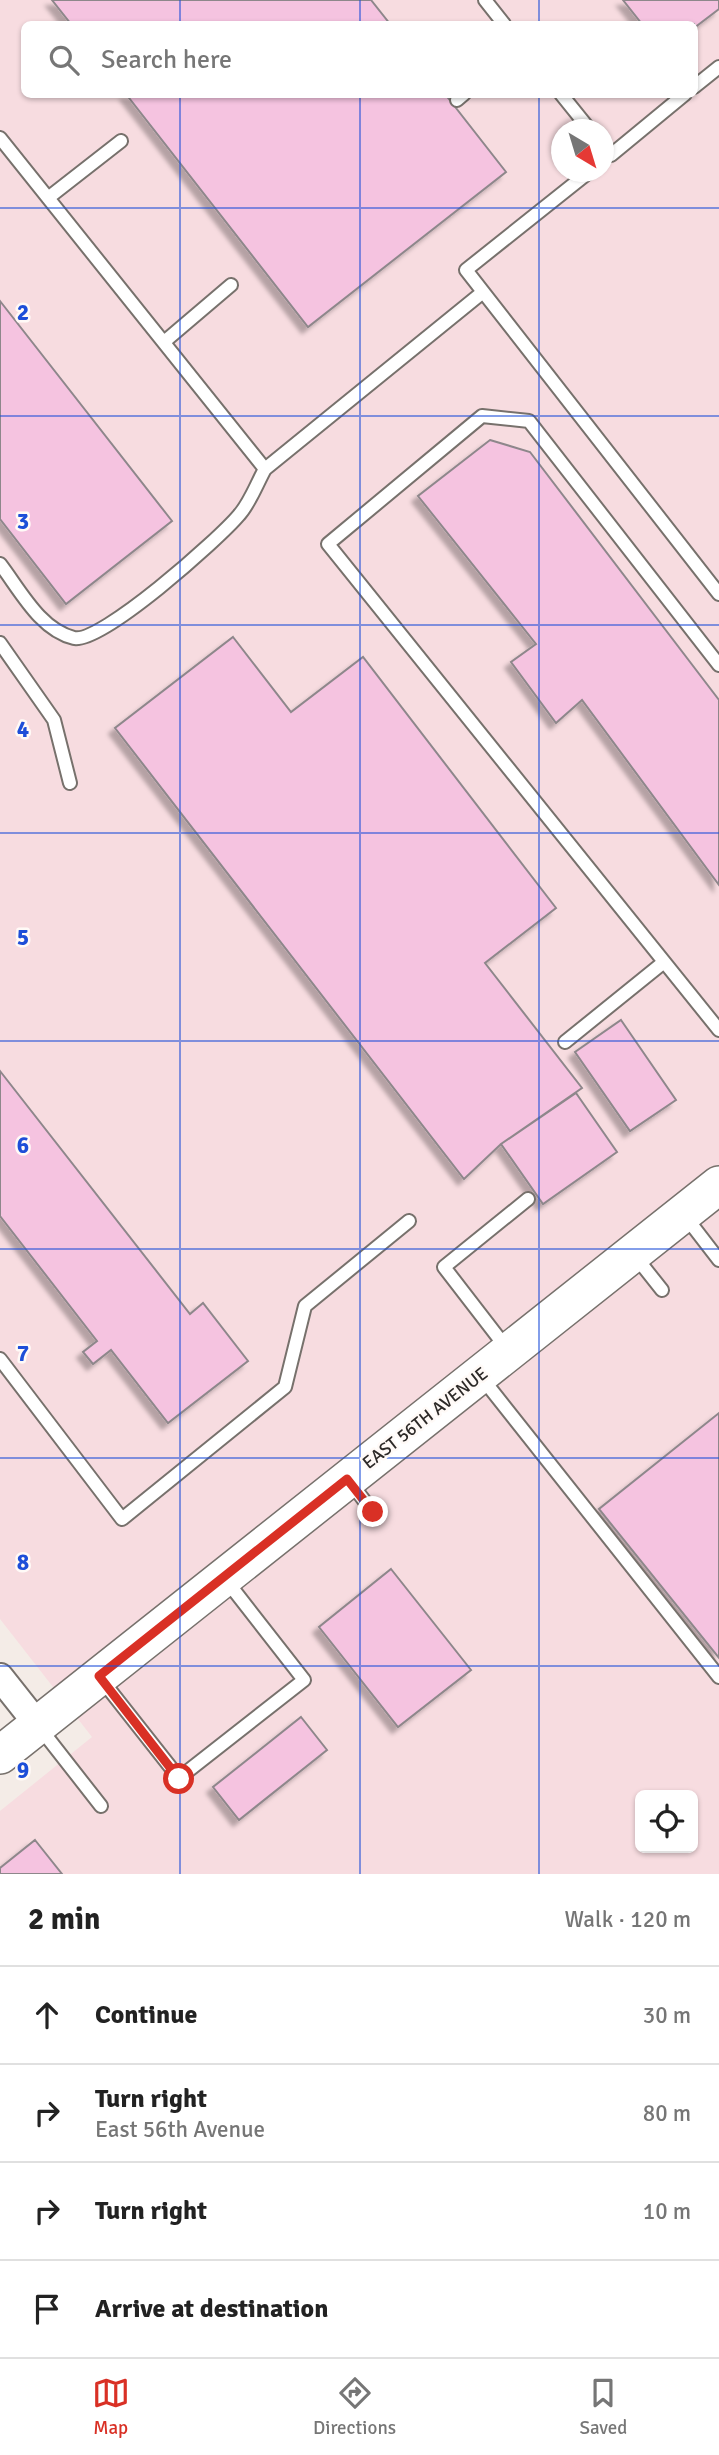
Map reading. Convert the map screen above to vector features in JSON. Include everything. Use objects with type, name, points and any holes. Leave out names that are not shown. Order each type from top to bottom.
[{"type":"main road","name":"EAST 56TH AVENUE","points":[[0,1755],[719,1185]]},
{"type":"street","points":[[0,1677],[38,1725]]},
{"type":"lane","points":[[485,0],[502,21]]},
{"type":"lane","points":[[698,84],[719,67]]},
{"type":"lane","points":[[564,98],[581,119]]},
{"type":"lane","points":[[614,148],[680,98]]},
{"type":"lane","points":[[0,138],[265,469]]},
{"type":"lane","points":[[48,198],[121,141]]},
{"type":"lane","points":[[576,182],[466,270],[719,594]]},
{"type":"lane","points":[[164,342],[231,285]]},
{"type":"lane","points":[[0,564],[46,624],[76,638],[90,636],[130,613],[240,515],[265,469],[483,292]]},
{"type":"lane","points":[[719,664],[529,421],[482,416],[328,544],[719,1030]]},
{"type":"lane","points":[[0,643],[54,720],[70,783]]},
{"type":"lane","points":[[565,1042],[664,962]]},
{"type":"lane","points":[[509,1351],[443,1267],[528,1199]]},
{"type":"lane","points":[[683,1214],[719,1260]]},
{"type":"lane","points":[[0,1359],[122,1519],[285,1387],[305,1306],[409,1222]]},
{"type":"lane","points":[[633,1253],[662,1290]]},
{"type":"lane","points":[[480,1375],[719,1677]]},
{"type":"lane","points":[[347,1479],[373,1512]]},
{"type":"lane","points":[[99,1676],[179,1779],[304,1680],[223,1577]]},
{"type":"lane","points":[[38,1725],[101,1807]]},
{"type":"shaded area","points":[[0,0],[719,0],[719,1874],[0,1874],[0,1811],[92,1737],[0,1619]]},
{"type":"building","points":[[52,0],[371,0],[388,21],[69,21]]},
{"type":"building","points":[[623,0],[719,0],[719,9],[698,25],[698,21],[640,21]]},
{"type":"building","points":[[129,98],[448,98],[506,172],[308,327]]},
{"type":"building","points":[[0,301],[172,521],[66,604],[0,519]]},
{"type":"building","points":[[490,440],[530,452],[719,700],[719,885],[582,700],[556,723],[511,662],[536,644],[418,496]]},
{"type":"building","points":[[233,637],[291,712],[363,657],[556,908],[485,963],[582,1088],[501,1144],[464,1179],[115,728]]},
{"type":"building","points":[[621,1020],[676,1100],[630,1131],[575,1052]]},
{"type":"building","points":[[0,1071],[190,1314],[203,1303],[248,1361],[168,1423],[111,1350],[93,1364],[83,1352],[97,1341],[0,1216]]},
{"type":"building","points":[[576,1093],[617,1152],[543,1204],[501,1144]]},
{"type":"building","points":[[719,1413],[719,1658],[599,1509]]},
{"type":"building","points":[[391,1569],[471,1670],[398,1727],[319,1627]]},
{"type":"building","points":[[301,1717],[327,1750],[239,1820],[213,1787]]},
{"type":"building","points":[[35,1840],[62,1874],[0,1874],[0,1868]]},
{"type":"route","points":[[179,1779],[99,1676],[347,1479],[373,1512]]}]
